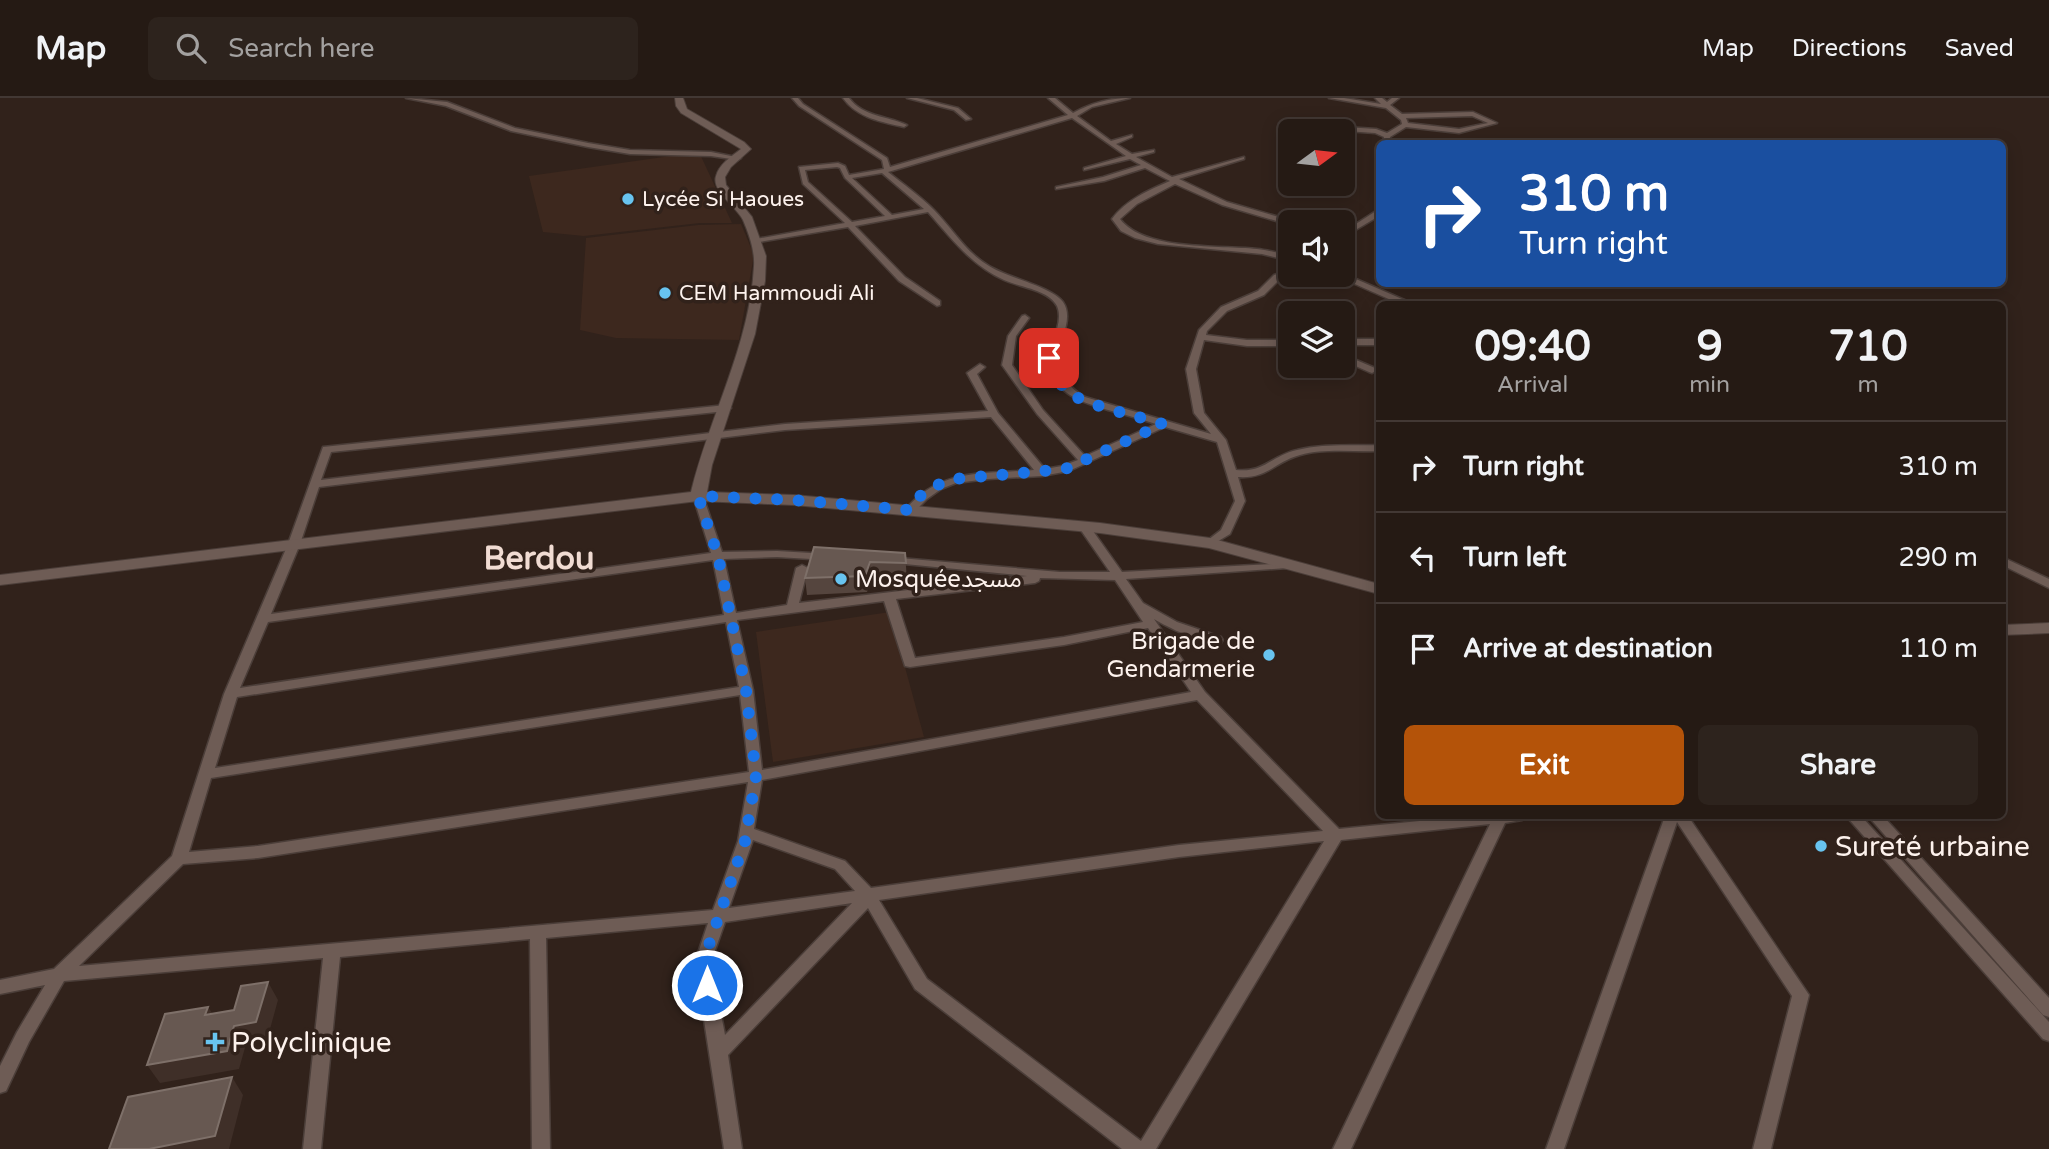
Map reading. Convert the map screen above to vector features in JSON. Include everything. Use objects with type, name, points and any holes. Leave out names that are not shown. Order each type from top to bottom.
[{"type":"main road","points":[[679,98],[680,106],[697,121],[746,149],[722,172],[721,185],[747,217],[760,256],[760,281],[749,334],[698,496]]},
{"type":"main road","points":[[0,580],[698,496],[794,500],[910,510],[1084,526],[1210,543],[1376,588]]},
{"type":"main road","points":[[2006,630],[2049,628]]},
{"type":"street","points":[[415,98],[447,104],[513,130],[588,145],[630,152],[711,154],[738,158]]},
{"type":"street","points":[[795,98],[801,105],[885,159],[885,170],[930,209],[969,255],[991,272],[1052,295],[1061,303],[1064,313],[1061,327],[1049,358],[1053,371],[1067,391],[1082,399],[1221,440]]},
{"type":"street","points":[[846,98],[854,108],[904,125]]},
{"type":"street","points":[[910,98],[956,109],[968,119]]},
{"type":"street","points":[[1051,98],[1091,132],[1144,166],[1261,217],[1278,221]]},
{"type":"street","points":[[1098,98],[1105,103]]},
{"type":"street","points":[[847,177],[885,170],[970,147],[1072,116],[1090,106],[1127,98]]},
{"type":"street","points":[[1332,98],[1385,106],[1396,98]]},
{"type":"street","points":[[1378,98],[1404,119],[1405,125]]},
{"type":"street","points":[[946,107],[963,99]]},
{"type":"street","points":[[1355,130],[1376,131],[1387,140],[1405,125],[1459,131],[1494,123],[1473,114],[1400,116]]},
{"type":"street","points":[[1110,144],[1130,136]]},
{"type":"street","points":[[1086,169],[1152,151]]},
{"type":"street","points":[[1242,158],[1155,189],[1147,197],[1118,212],[1117,225],[1125,232],[1167,243],[1259,251],[1278,256]]},
{"type":"street","points":[[890,217],[847,177],[843,167],[838,165],[800,169],[804,183],[850,224],[902,279],[937,303]]},
{"type":"street","points":[[1058,188],[1104,179],[1144,166]]},
{"type":"street","points":[[756,241],[930,209]]},
{"type":"street","points":[[1355,228],[1376,215]]},
{"type":"street","points":[[1210,543],[1226,532],[1240,501],[1221,440],[1199,413],[1191,369],[1203,330],[1224,309],[1261,293],[1278,277]]},
{"type":"street","points":[[1355,281],[1399,301]]},
{"type":"street","points":[[1025,318],[1012,336],[1007,365],[1040,412],[1084,461]]},
{"type":"street","points":[[1201,337],[1247,343],[1278,343]]},
{"type":"street","points":[[1355,342],[1376,342]]},
{"type":"street","points":[[1355,363],[1372,370]]},
{"type":"street","points":[[981,367],[972,373],[994,414],[1042,473]]},
{"type":"street","points":[[0,1084],[23,1037],[59,975],[179,859],[231,694],[294,544],[327,449],[726,408]]},
{"type":"street","points":[[314,484],[601,451],[716,434],[994,414]]},
{"type":"street","points":[[910,510],[920,496],[932,487],[954,479],[1065,469],[1125,439],[1163,424]]},
{"type":"street","points":[[1231,473],[1250,476],[1260,474],[1296,453],[1376,448]]},
{"type":"street","points":[[698,496],[718,556],[746,690],[756,776],[747,832],[703,962],[733,1149]]},
{"type":"street","points":[[1084,526],[1200,695],[1336,835]]},
{"type":"street","points":[[263,619],[718,556],[777,554],[846,558]]},
{"type":"street","points":[[873,559],[1060,576],[1117,576],[1287,565]]},
{"type":"street","points":[[2006,562],[2049,584]]},
{"type":"street","points":[[792,608],[802,568]]},
{"type":"street","points":[[231,694],[792,608],[1060,576]]},
{"type":"street","points":[[889,597],[910,663],[1064,641],[1151,624]]},
{"type":"street","points":[[1135,602],[1173,625],[1217,640]]},
{"type":"street","points":[[206,774],[746,690]]},
{"type":"street","points":[[179,859],[258,852],[756,776],[1200,695]]},
{"type":"street","points":[[0,986],[59,975],[720,916],[1179,851],[1489,819]]},
{"type":"street","points":[[1342,1149],[1507,819]]},
{"type":"street","points":[[1555,1149],[1671,819]]},
{"type":"street","points":[[1683,819],[1801,995],[1762,1149]]},
{"type":"street","points":[[1856,819],[2049,1034]]},
{"type":"street","points":[[1878,819],[2049,1010]]},
{"type":"street","points":[[747,832],[841,865],[869,896],[920,984],[1137,1149]]},
{"type":"street","points":[[1146,1149],[1336,835]]},
{"type":"street","points":[[719,1053],[869,896]]},
{"type":"street","points":[[538,934],[541,1149]]},
{"type":"street","points":[[312,1149],[332,952]]},
{"type":"shaded area","name":"Lycée Si Haoues","points":[[699,152],[732,223],[700,223],[584,236],[543,232],[529,176]]},
{"type":"shaded area","name":"CEM Hammoudi Ali","points":[[741,224],[754,255],[739,340],[616,338],[580,330],[586,238],[698,225]]},
{"type":"shaded area","points":[[890,612],[924,737],[773,762],[756,632]]},
{"type":"building","points":[[814,547],[905,553],[906,563],[870,562],[865,576],[805,578]]},
{"type":"building","points":[[268,982],[256,1022],[234,1026],[227,1051],[147,1065],[165,1014],[208,1007],[205,1015],[234,1010],[241,986]]},
{"type":"building","points":[[232,1077],[215,1136],[149,1149],[109,1149],[128,1097]]},
{"type":"place","name":"Lycée Si Haoues","points":[[628,199]]},
{"type":"place","name":"CEM Hammoudi Ali","points":[[665,293]]},
{"type":"place","name":"Mosquéeمسجد","points":[[841,579]]},
{"type":"place","name":"Brigade de Gendarmerie","points":[[1269,655]]},
{"type":"place","name":"Sureté urbaine","points":[[1821,846]]},
{"type":"place","name":"Polyclinique","points":[[215,1042]]},
{"type":"district","name":"Berdou","points":[[539,558]]},
{"type":"route","points":[[707,985],[703,962],[745,841],[756,776],[746,690],[718,556],[698,496],[794,500],[910,510],[920,496],[932,487],[954,479],[1022,475],[1065,469],[1104,452],[1125,439],[1163,424],[1082,399],[1067,391],[1053,371],[1049,358]]}]
